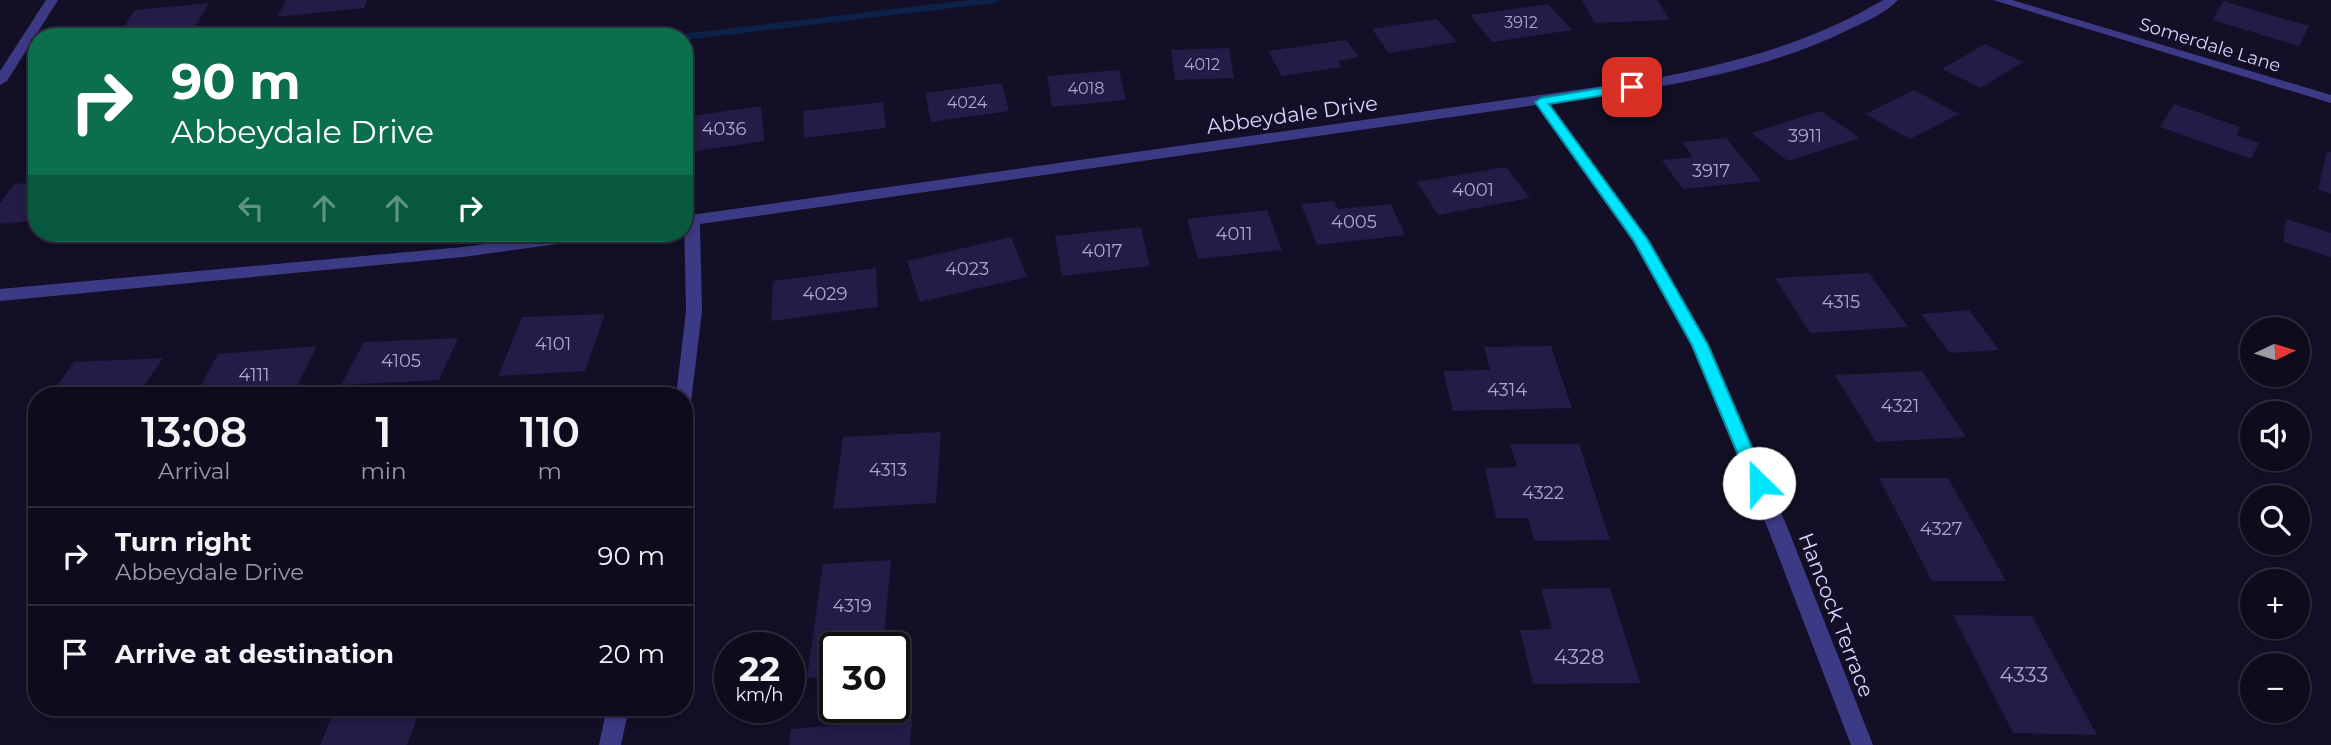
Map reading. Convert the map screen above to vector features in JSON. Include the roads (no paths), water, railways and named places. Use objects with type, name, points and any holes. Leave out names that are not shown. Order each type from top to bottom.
[{"type":"street","points":[[34,28],[52,0]]},
{"type":"street","name":"Abbeydale Drive","points":[[693,220],[1541,102],[1725,70],[1788,52],[1864,19],[1892,0]]},
{"type":"street","name":"Somerdale Lane","points":[[1999,0],[2331,99]]},
{"type":"street","points":[[0,81],[28,37]]},
{"type":"street","name":"Hancock Terrace","points":[[1541,102],[1640,240],[1700,345],[1778,529],[1862,745]]},
{"type":"street","points":[[0,295],[463,252],[536,242]]},
{"type":"street","points":[[686,387],[694,311],[689,242]]},
{"type":"street","points":[[610,745],[616,716]]},
{"type":"waterway","points":[[693,36],[994,0]]}]
